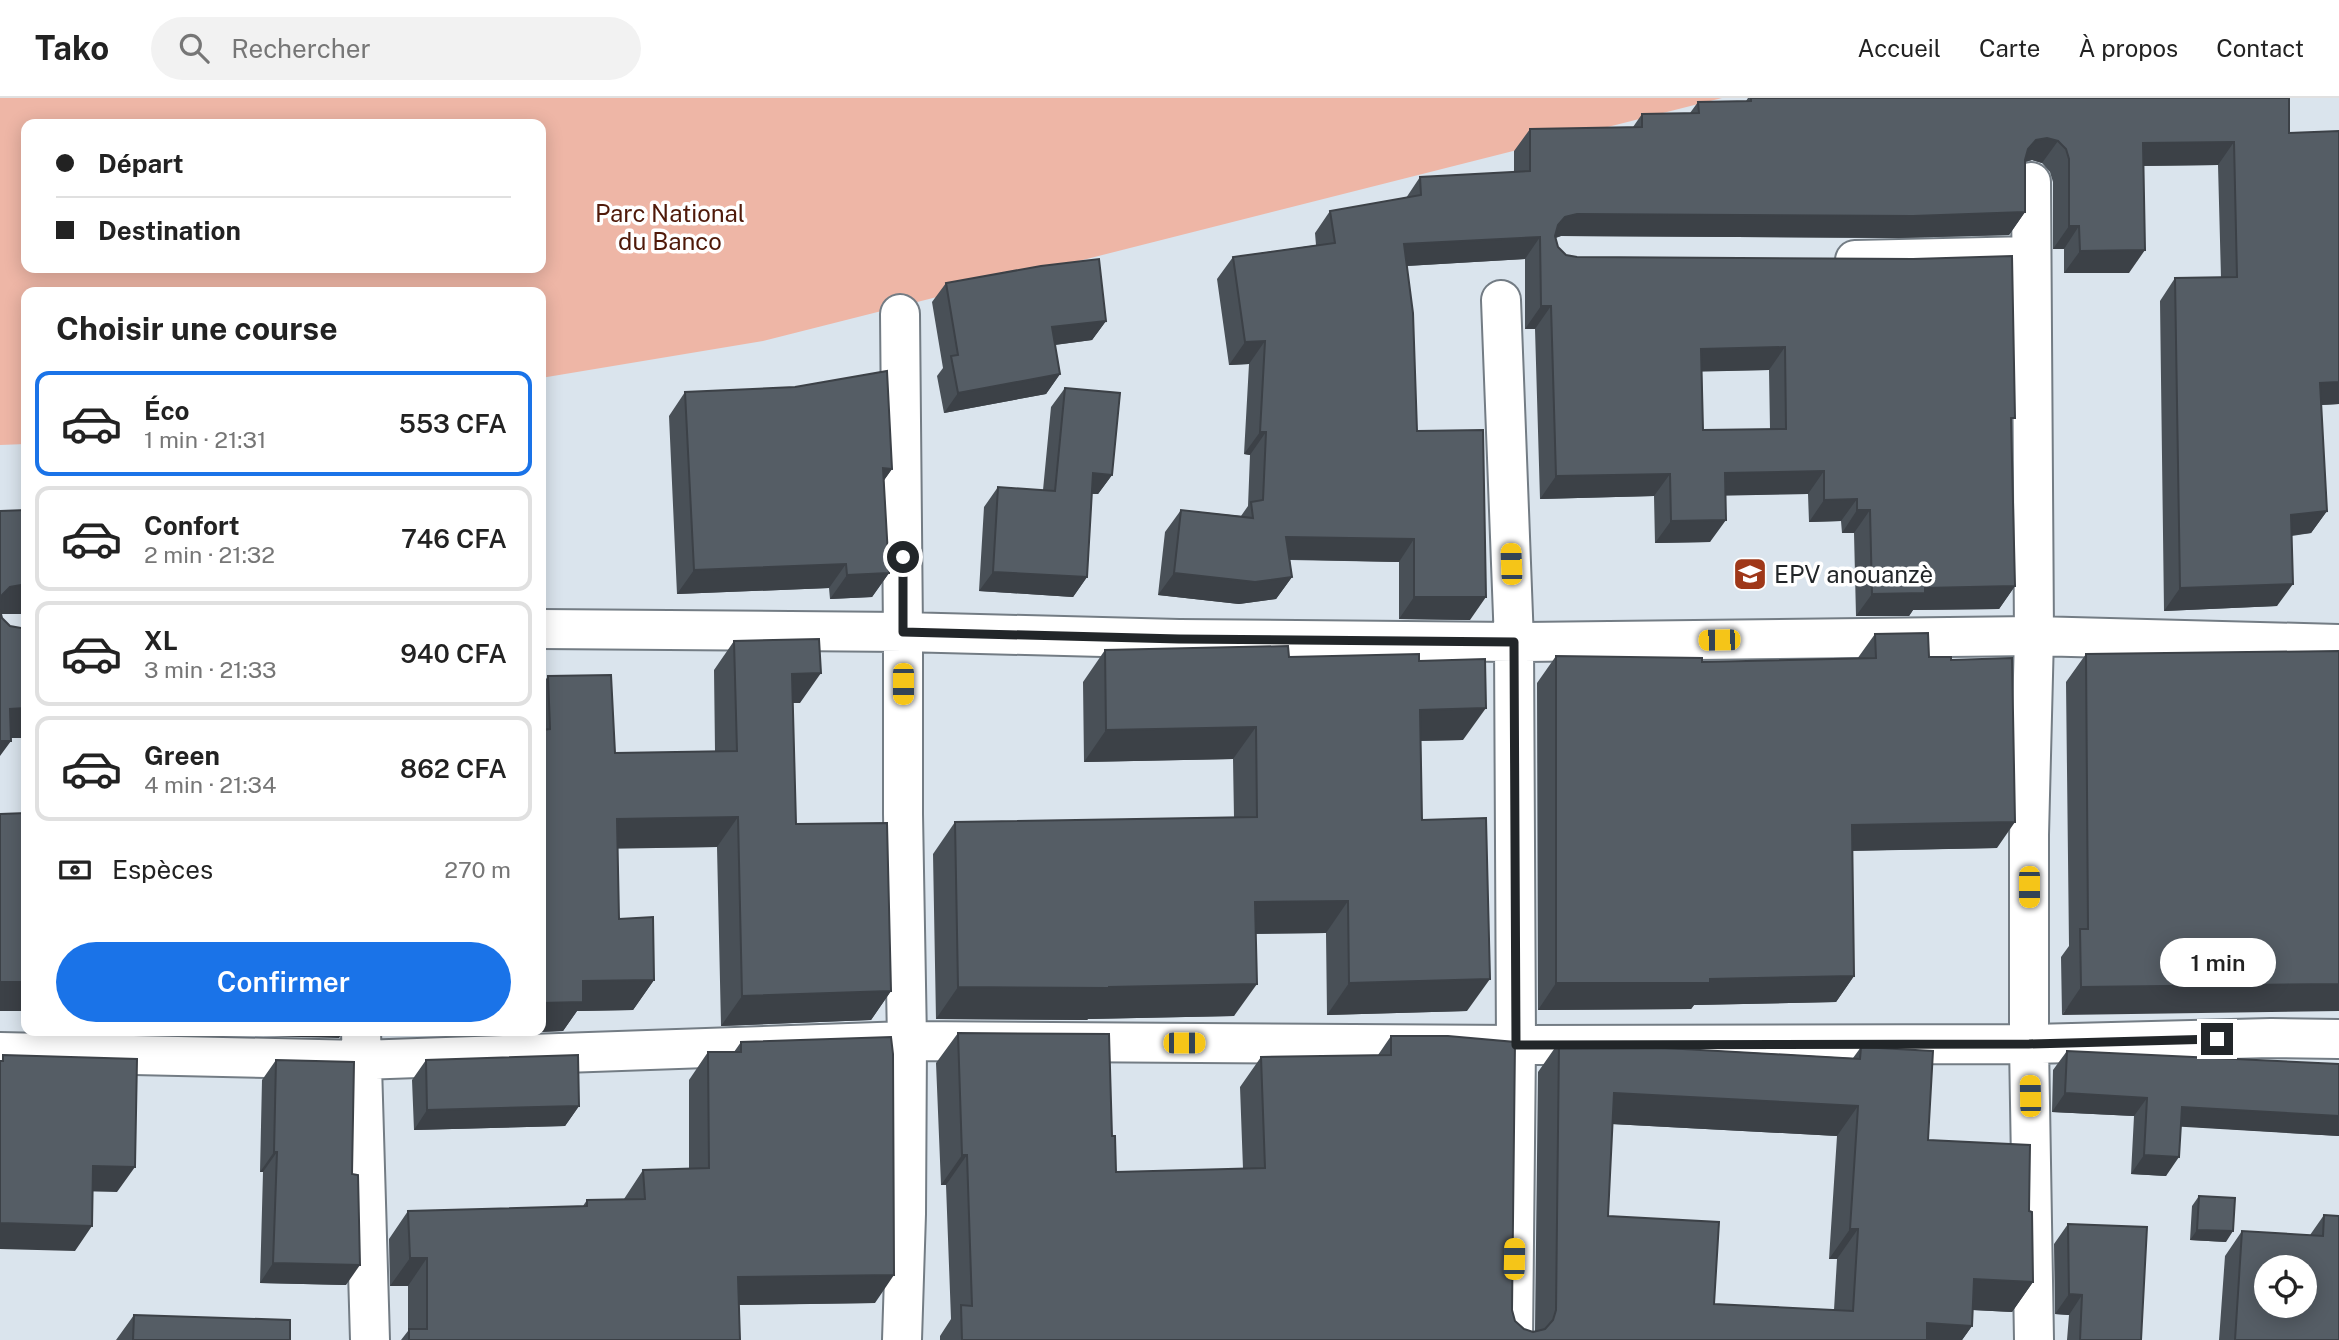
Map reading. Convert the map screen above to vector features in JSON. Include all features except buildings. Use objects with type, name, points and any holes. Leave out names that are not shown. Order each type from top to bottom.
[{"type":"street","points":[[2031,182],[2034,636],[2029,835],[2029,1044],[2034,1340]]},
{"type":"street","points":[[1816,259],[2031,256]]},
{"type":"street","points":[[1501,300],[1514,642],[1516,1045],[1513,1340]]},
{"type":"street","points":[[900,314],[907,1041],[902,1340]]},
{"type":"street","points":[[546,629],[1514,642],[2034,636],[2339,644]]},
{"type":"street","points":[[0,1052],[360,1045],[907,1041],[1516,1045],[2029,1044],[2339,1039]]},
{"type":"street","points":[[360,1045],[370,1340]]},
{"type":"green space","name":"Parc National du Banco","points":[[0,98],[1722,98],[763,341],[546,377],[546,287],[21,287],[21,444],[0,445]]},
{"type":"place","name":"EPV anouanzè","points":[[1750,574]]},
{"type":"route","points":[[903,557],[903,632],[1179,639],[1514,642],[1516,1045],[2029,1044],[2217,1039]]}]
